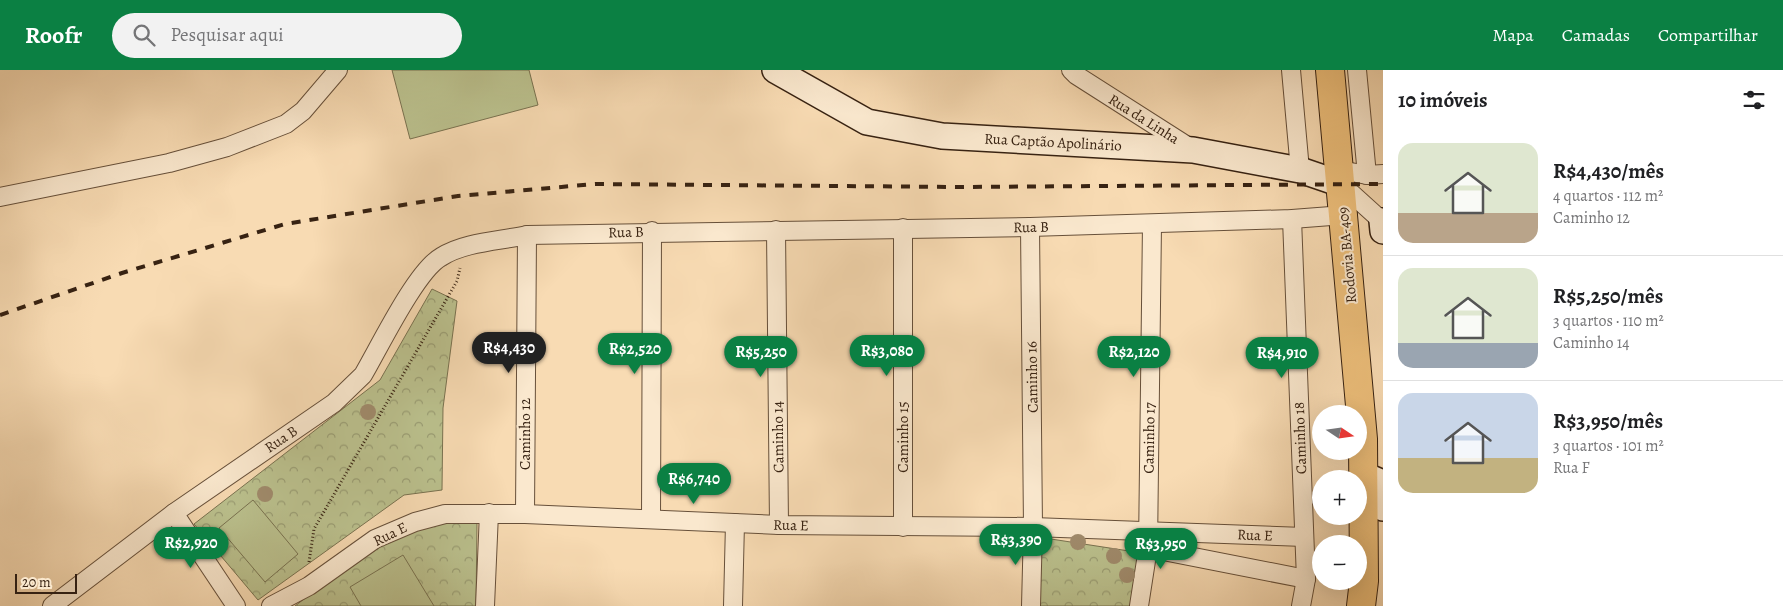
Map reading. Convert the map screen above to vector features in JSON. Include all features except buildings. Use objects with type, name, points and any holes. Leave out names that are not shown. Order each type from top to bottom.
[{"type":"main road","name":"Rodovia BA-409","points":[[1330,70],[1363,439],[1374,491],[1367,543]]},
{"type":"street","points":[[0,198],[169,163],[227,147],[286,124],[303,111],[338,70]]},
{"type":"street","name":"Rua Captão Apolinário","points":[[776,70],[867,122],[942,136],[1193,150],[1340,177]]},
{"type":"street","name":"Rua da Linha","points":[[1071,70],[1193,150]]},
{"type":"street","points":[[1292,70],[1300,170]]},
{"type":"street","points":[[1340,177],[1375,175],[1357,70]]},
{"type":"street","points":[[1340,177],[1383,225]]},
{"type":"street","name":"Rua B","points":[[52,606],[174,513],[334,403],[351,389],[363,375],[424,270],[441,256],[466,248],[527,235],[652,231],[1030,227],[1292,219],[1344,215]]},
{"type":"street","name":"Caminho 18","points":[[1292,219],[1304,537],[1312,558]]},
{"type":"street","name":"Caminho 17","points":[[1139,606],[1148,540],[1152,224]]},
{"type":"street","name":"Caminho 16","points":[[1030,227],[1033,527],[1031,606]]},
{"type":"street","name":"Caminho 15","points":[[903,228],[903,527]]},
{"type":"street","name":"Caminho 14","points":[[776,230],[779,524]]},
{"type":"street","points":[[651,519],[652,231]]},
{"type":"street","name":"Caminho 12","points":[[525,514],[527,235]]},
{"type":"street","points":[[174,513],[236,606]]},
{"type":"street","points":[[485,606],[488,513]]},
{"type":"street","name":"Rua E","points":[[272,606],[309,586],[375,539],[415,522],[445,514],[525,514],[735,523],[903,527],[1033,527],[1148,540],[1304,537]]},
{"type":"street","points":[[733,606],[735,523]]},
{"type":"street","points":[[1148,540],[1306,579]]},
{"type":"street","name":"Caminho 18","points":[[1301,606],[1306,579],[1312,564]]},
{"type":"path","points":[[309,586],[310,548],[314,530],[457,281],[466,248]]},
{"type":"green space","points":[[392,70],[529,70],[538,105],[410,139]]},
{"type":"green space","points":[[432,289],[457,301],[443,408],[442,490],[404,495],[258,600],[194,524],[380,380]]},
{"type":"green space","points":[[253,500],[298,554],[265,582],[219,528]]},
{"type":"green space","points":[[440,520],[477,522],[476,606],[295,606],[370,548]]},
{"type":"green space","points":[[1038,537],[1142,553],[1133,606],[1036,606]]},
{"type":"green space","points":[[403,555],[434,606],[361,606],[350,587]]},
{"type":"railway","points":[[0,315],[122,273],[285,224],[458,196],[595,184],[960,187],[1383,184]]}]
